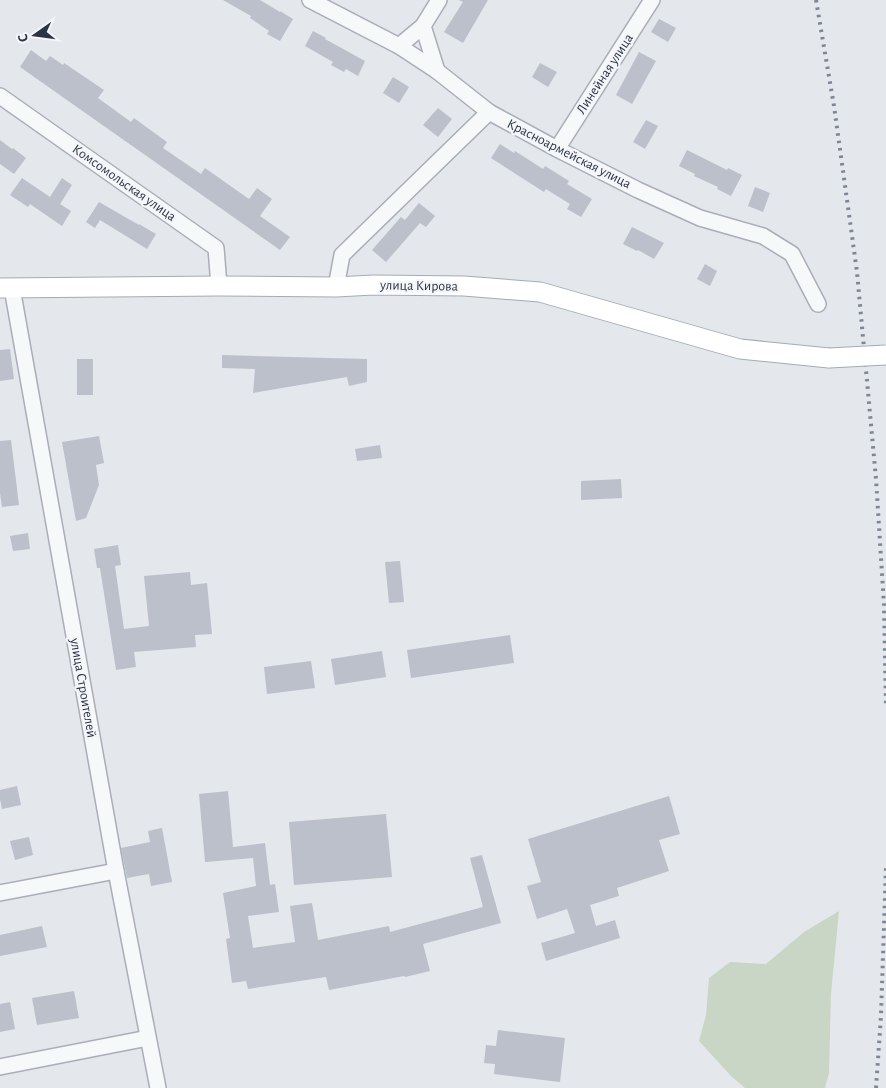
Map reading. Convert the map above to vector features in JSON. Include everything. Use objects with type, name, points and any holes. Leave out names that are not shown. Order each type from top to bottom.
[{"type":"main road","name":"улица Кирова","points":[[6,288],[464,286],[540,292],[740,348],[829,358],[886,355]]},
{"type":"street","name":"Красноармейская улица","points":[[310,0],[399,46],[438,71],[489,112],[557,149],[638,190],[700,218],[763,236],[792,254],[818,304]]},
{"type":"street","points":[[399,46],[423,26],[439,0]]},
{"type":"street","name":"Линейная улица","points":[[557,149],[652,0]]},
{"type":"street","points":[[423,26],[438,71]]},
{"type":"street","name":"Комсомольская улица","points":[[0,96],[216,248],[219,286]]},
{"type":"street","points":[[336,286],[342,255],[489,112]]},
{"type":"street","name":"улица Строителей","points":[[6,288],[158,1088]]},
{"type":"street","points":[[0,894],[116,871]]},
{"type":"street","points":[[0,1067],[148,1038]]},
{"type":"green space","points":[[839,911],[831,994],[829,1073],[825,1088],[745,1088],[731,1076],[699,1041],[706,1015],[709,978],[730,962],[766,964],[804,932]]},
{"type":"building","points":[[223,0],[260,0],[293,19],[280,41],[267,34],[269,31],[250,18],[251,16]]},
{"type":"building","points":[[459,0],[488,0],[463,43],[444,32],[463,2]]},
{"type":"building","points":[[659,19],[676,28],[668,42],[651,32]]},
{"type":"building","points":[[313,31],[365,61],[358,76],[346,69],[344,72],[331,65],[333,62],[305,46]]},
{"type":"building","points":[[31,50],[46,61],[50,56],[63,65],[64,63],[104,90],[98,98],[131,122],[134,118],[167,142],[163,148],[201,174],[205,168],[249,199],[257,188],[272,199],[260,216],[290,237],[280,250],[20,67]]},
{"type":"building","points":[[639,52],[656,61],[632,104],[616,95]]},
{"type":"building","points":[[540,63],[557,72],[548,87],[532,77]]},
{"type":"building","points":[[393,77],[409,87],[399,103],[383,93]]},
{"type":"building","points":[[438,108],[452,119],[438,137],[423,125]]},
{"type":"building","points":[[646,120],[658,126],[645,149],[633,142]]},
{"type":"building","points":[[0,140],[26,158],[14,174],[0,164]]},
{"type":"building","points":[[500,144],[543,169],[545,166],[569,181],[567,184],[592,199],[581,217],[567,209],[570,204],[546,189],[544,192],[491,158]]},
{"type":"building","points":[[687,150],[727,170],[728,168],[742,175],[731,196],[679,166]]},
{"type":"building","points":[[22,178],[50,197],[62,178],[72,185],[60,204],[71,211],[62,226],[30,204],[28,207],[10,195]]},
{"type":"building","points":[[755,187],[770,193],[763,212],[748,206]]},
{"type":"building","points":[[99,202],[156,234],[147,249],[100,220],[95,228],[86,222]]},
{"type":"building","points":[[419,203],[435,216],[426,227],[420,223],[386,262],[372,250],[401,217],[405,220]]},
{"type":"building","points":[[632,227],[664,243],[654,259],[623,244]]},
{"type":"building","points":[[705,264],[717,271],[710,286],[697,279]]},
{"type":"building","points":[[10,349],[14,379],[0,381],[0,350]]},
{"type":"building","points":[[222,355],[367,359],[367,382],[349,386],[347,377],[253,393],[255,369],[222,368]]},
{"type":"building","points":[[77,359],[93,359],[93,395],[77,395]]},
{"type":"building","points":[[99,436],[104,463],[96,465],[99,485],[86,518],[76,521],[62,442]]},
{"type":"building","points":[[11,440],[19,505],[2,507],[0,493],[0,441]]},
{"type":"building","points":[[380,445],[382,458],[357,461],[355,449]]},
{"type":"building","points":[[621,479],[622,498],[581,500],[581,481]]},
{"type":"building","points":[[28,533],[30,549],[13,551],[10,536]]},
{"type":"building","points":[[118,545],[121,565],[115,566],[124,629],[149,626],[144,576],[190,572],[191,585],[207,583],[212,634],[195,635],[196,647],[134,652],[136,667],[116,670],[100,568],[97,568],[94,549]]},
{"type":"building","points":[[400,561],[404,602],[389,603],[385,562]]},
{"type":"building","points":[[510,635],[514,663],[411,678],[407,650]]},
{"type":"building","points":[[382,651],[386,677],[335,685],[331,659]]},
{"type":"building","points":[[311,661],[315,688],[267,694],[264,667]]},
{"type":"building","points":[[17,786],[21,805],[2,809],[0,790]]},
{"type":"building","points":[[228,791],[233,847],[265,843],[270,885],[275,884],[279,912],[248,916],[253,948],[295,942],[290,906],[312,903],[318,940],[389,926],[390,932],[483,907],[470,858],[482,855],[501,923],[423,944],[430,971],[405,977],[329,990],[326,977],[248,989],[246,981],[232,983],[226,939],[230,938],[223,893],[256,886],[253,858],[205,862],[199,794]]},
{"type":"building","points":[[669,796],[680,834],[659,840],[669,871],[617,888],[619,896],[590,905],[596,926],[615,920],[620,938],[546,961],[541,943],[575,933],[567,909],[537,919],[527,886],[541,882],[528,839]]},
{"type":"building","points":[[386,814],[392,877],[294,885],[289,822]]},
{"type":"building","points":[[162,828],[172,882],[151,886],[149,874],[127,878],[121,848],[150,842],[148,831]]},
{"type":"building","points":[[29,837],[33,855],[15,860],[10,841]]},
{"type":"building","points":[[42,926],[47,947],[0,956],[0,935]]},
{"type":"building","points":[[74,991],[79,1018],[37,1025],[32,998]]},
{"type":"building","points":[[10,1002],[15,1029],[0,1032],[0,1004]]},
{"type":"building","points":[[498,1030],[565,1038],[560,1082],[494,1074],[495,1064],[484,1063],[486,1045],[496,1046]]},
{"type":"railway","points":[[816,0],[834,106],[857,272],[876,479],[884,605],[886,707]]},
{"type":"railway","points":[[876,1088],[881,1016],[886,867]]}]
